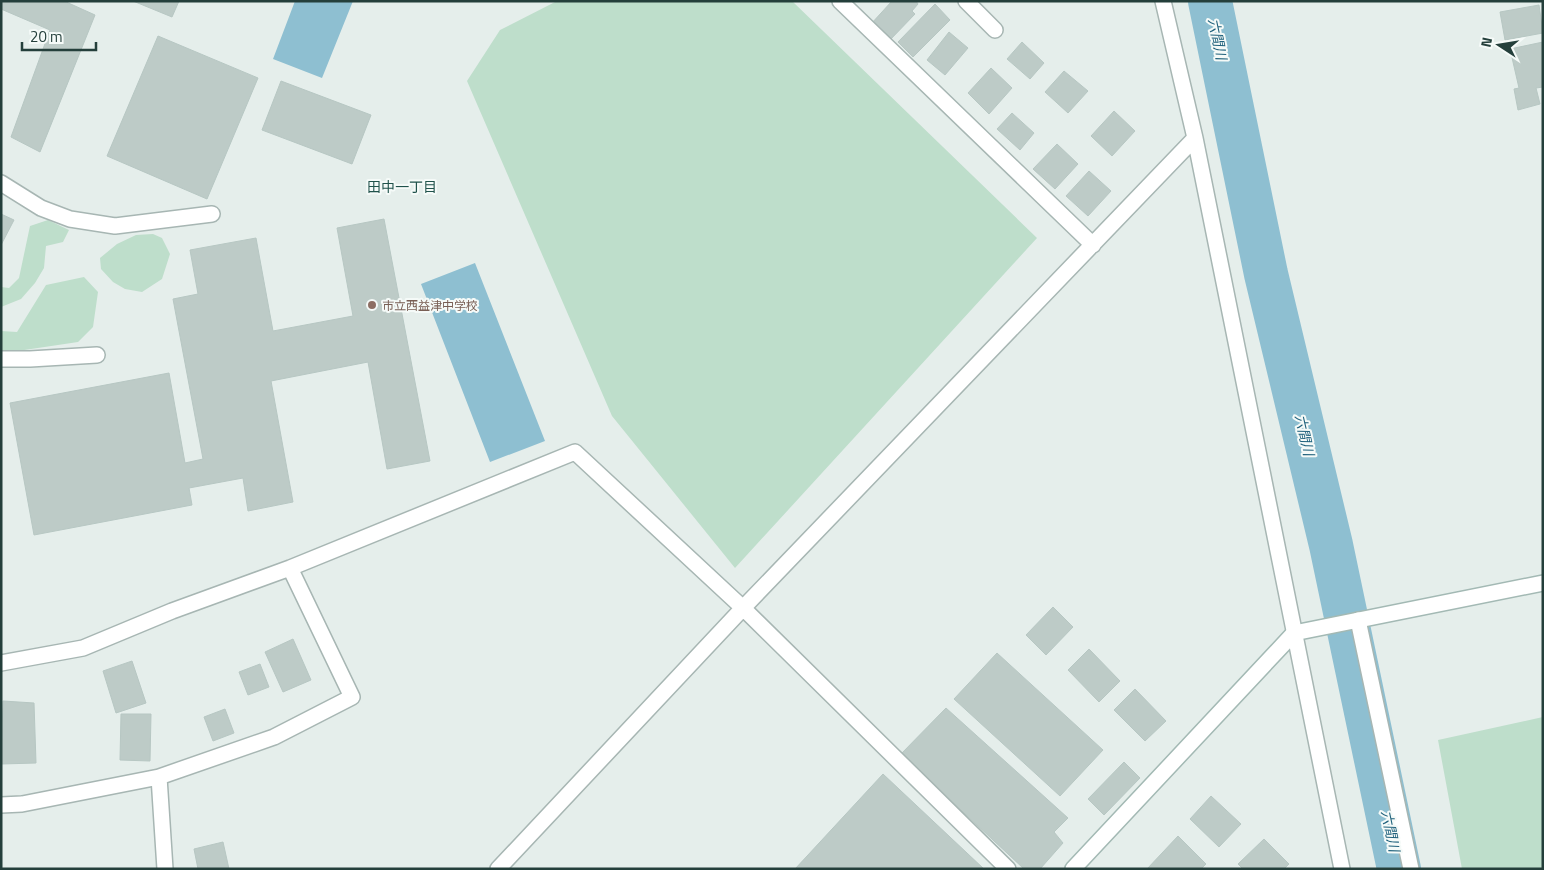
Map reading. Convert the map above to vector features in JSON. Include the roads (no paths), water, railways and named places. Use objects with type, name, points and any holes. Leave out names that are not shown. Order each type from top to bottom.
[{"type":"street","points":[[840,1],[1093,246]]},
{"type":"street","points":[[966,1],[995,30]]},
{"type":"street","points":[[1162,1],[1196,138],[1299,633],[1342,869]]},
{"type":"street","points":[[498,869],[743,608],[1196,138]]},
{"type":"street","points":[[1,183],[41,208],[70,219],[115,226],[212,214]]},
{"type":"street","points":[[1,359],[97,355]]},
{"type":"street","points":[[1,663],[83,648],[172,611],[290,568],[574,452],[743,608],[1008,869]]},
{"type":"street","points":[[1,805],[22,804],[159,777],[274,737],[352,697],[290,568]]},
{"type":"street","points":[[1073,869],[1299,633],[1543,583]]},
{"type":"street","points":[[1358,620],[1411,869]]},
{"type":"street","points":[[159,777],[165,869]]},
{"type":"water","points":[[295,1],[353,1],[322,78],[273,59]]},
{"type":"water","points":[[475,263],[545,441],[490,462],[421,284]]},
{"type":"waterway","name":"六間川","points":[[1210,1],[1266,274],[1331,545],[1399,869]]},
{"type":"place","name":"市立西益津中学校","points":[[372,305]]},
{"type":"district","name":"田中一丁目","points":[[402,186]]}]
